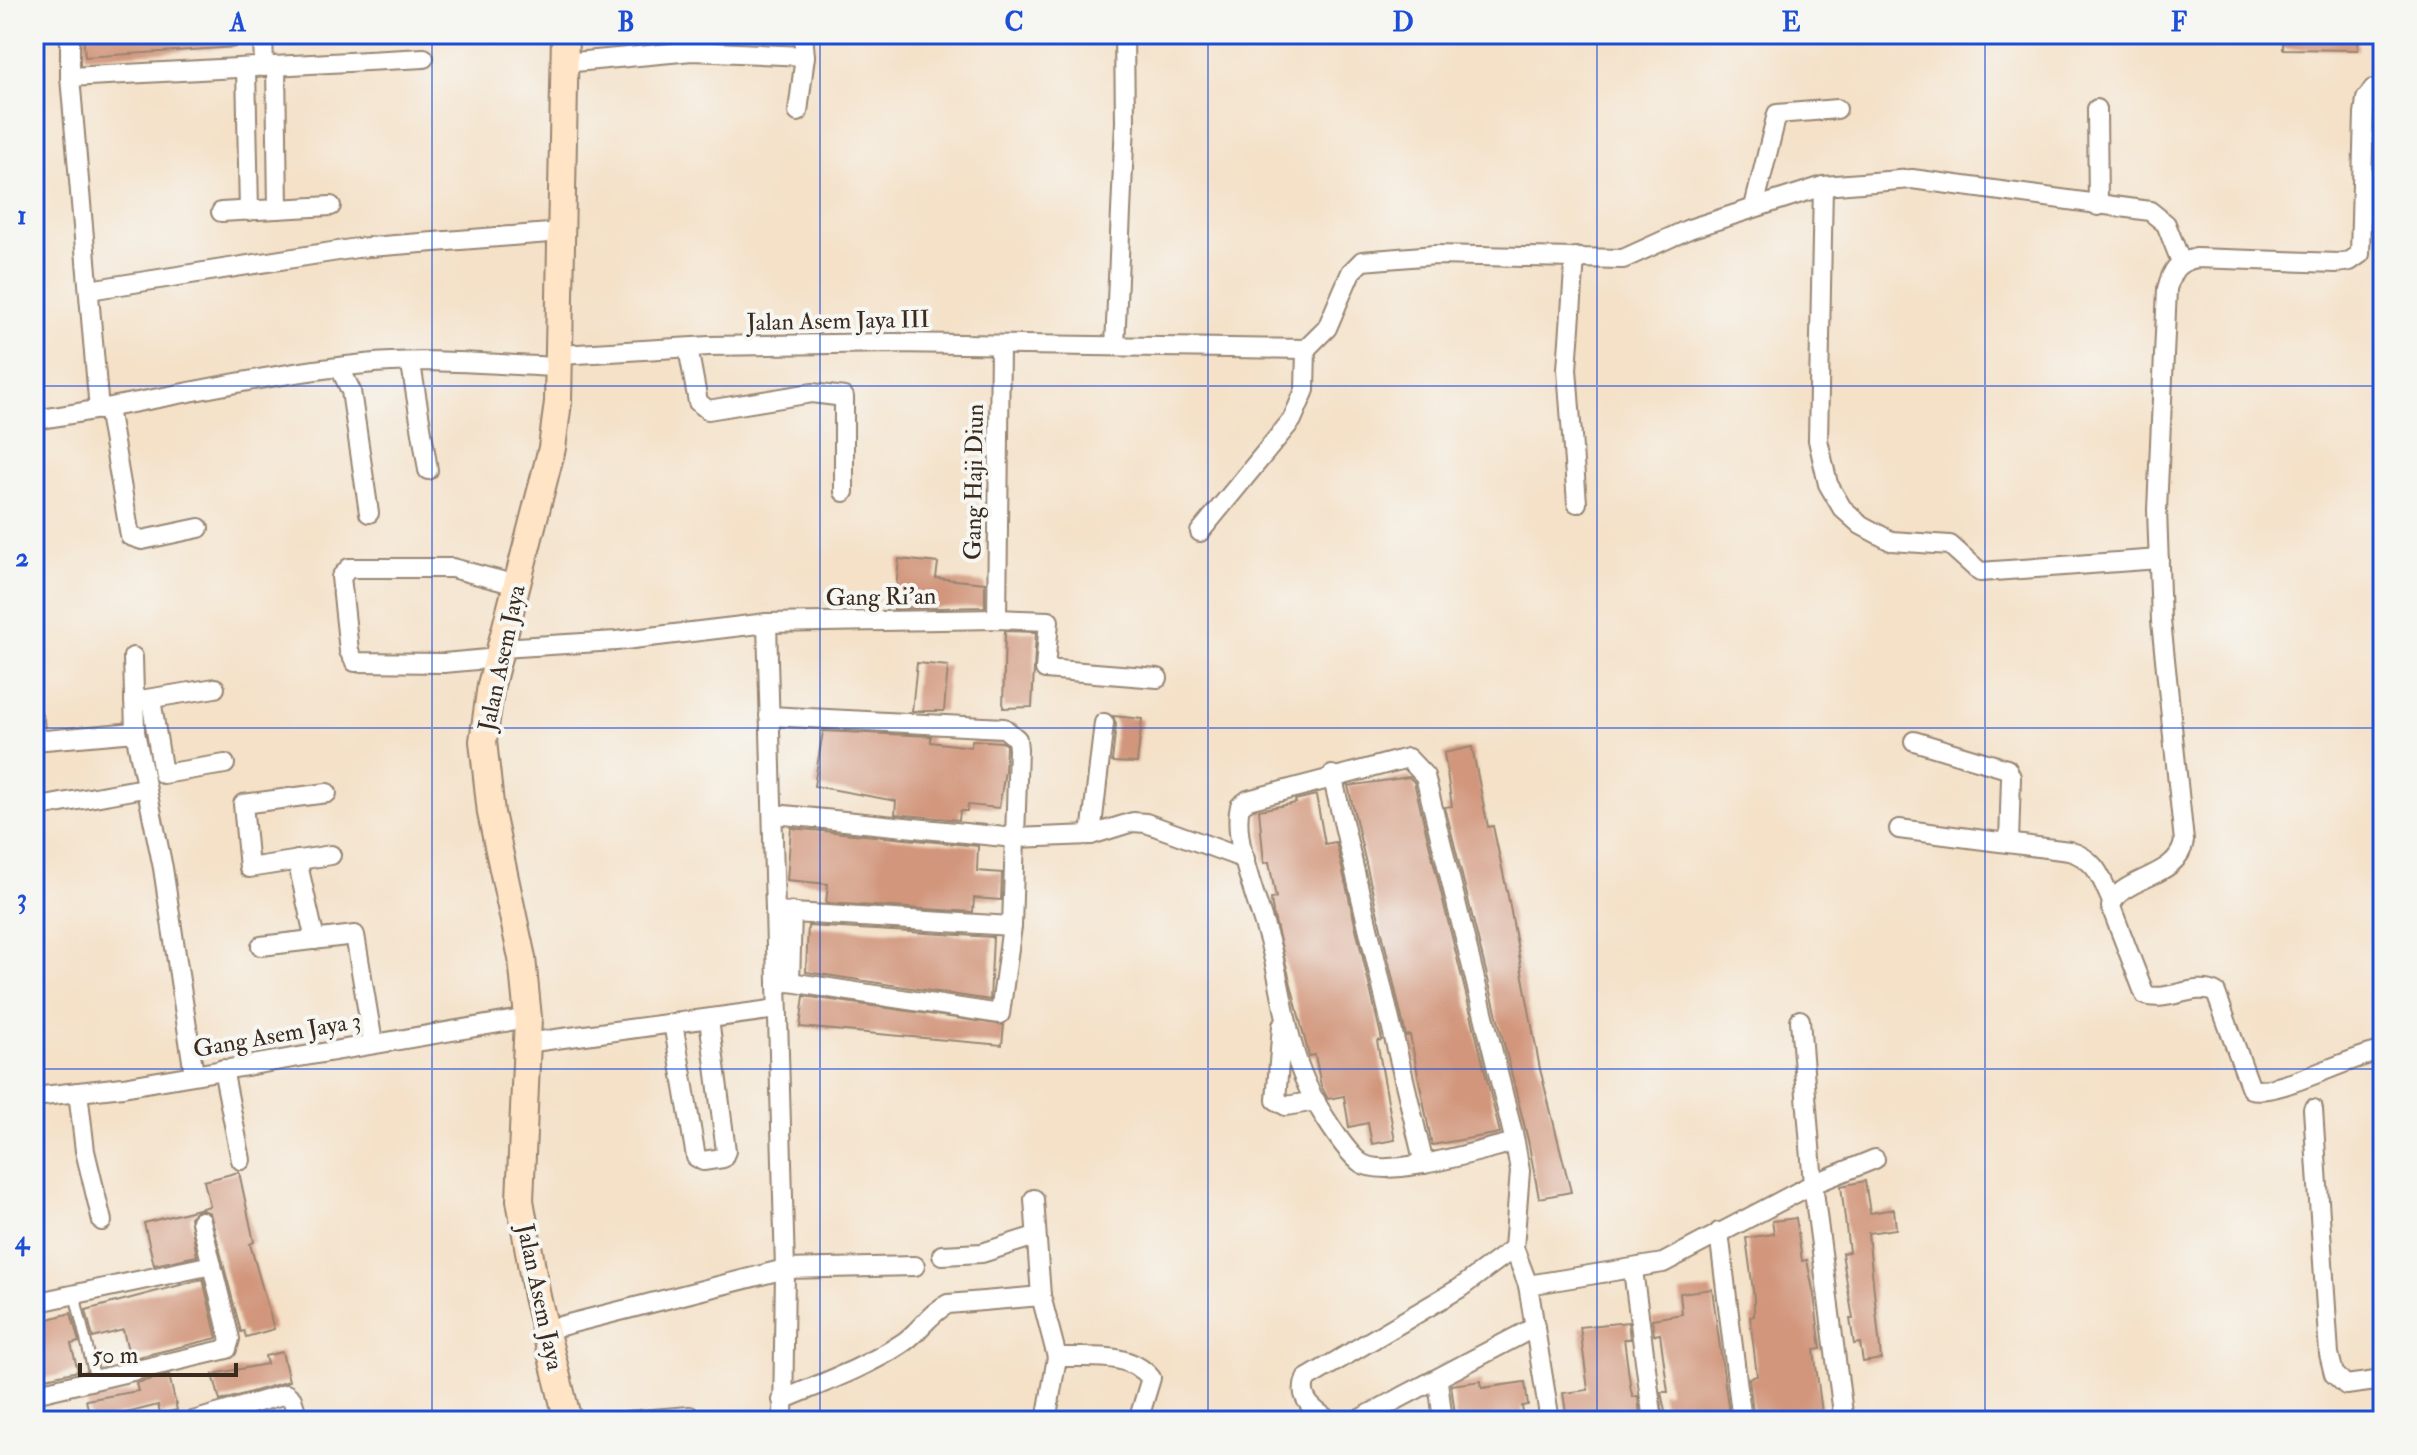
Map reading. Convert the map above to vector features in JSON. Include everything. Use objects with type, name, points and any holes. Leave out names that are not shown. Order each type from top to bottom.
[{"type":"main road","name":"Jalan Asem Jaya","points":[[565,34],[560,361],[552,448],[486,713],[486,778],[522,958],[527,1031],[520,1200],[545,1330],[568,1421]]},
{"type":"street","points":[[70,34],[70,77],[89,290],[104,409],[130,536],[142,540],[199,528]]},
{"type":"street","points":[[249,211],[263,34]]},
{"type":"street","points":[[798,112],[805,56],[803,34]]},
{"type":"street","points":[[1115,346],[1124,137],[1124,34]]},
{"type":"street","points":[[564,63],[692,51],[805,56]]},
{"type":"street","points":[[70,77],[424,58]]},
{"type":"street","points":[[262,67],[278,209]]},
{"type":"street","points":[[2112,902],[2173,862],[2182,853],[2184,841],[2165,668],[2157,510],[2167,289],[2172,270],[2181,262],[2196,258],[2337,263],[2350,261],[2360,254],[2366,99],[2373,89],[2383,88]]},
{"type":"street","points":[[1754,207],[1777,114],[1837,109]]},
{"type":"street","points":[[2097,109],[2098,206]]},
{"type":"street","points":[[1200,532],[1292,420],[1305,390],[1306,349],[1327,328],[1351,272],[1362,261],[1435,255],[1623,259],[1689,229],[1823,186],[1912,179],[2150,211],[2160,216],[2181,262]]},
{"type":"street","points":[[1823,186],[1818,440],[1828,484],[1842,508],[1861,525],[1891,541],[1950,545],[1980,572],[2159,559]]},
{"type":"street","points":[[221,212],[331,206]]},
{"type":"street","points":[[89,290],[357,248],[562,232]]},
{"type":"street","points":[[1575,257],[1567,369],[1577,503]]},
{"type":"street","name":"Jalan Asem Jaya III","points":[[34,420],[104,409],[198,388],[367,363],[560,361],[688,348],[1000,345],[1306,349]]},
{"type":"street","name":"Gang Haji Diun","points":[[997,619],[1000,345]]},
{"type":"street","points":[[688,348],[698,402],[708,410],[812,393],[844,397],[844,492]]},
{"type":"street","points":[[411,364],[428,470]]},
{"type":"street","points":[[340,368],[351,391],[369,513]]},
{"type":"street","name":"Gang Ri'an","points":[[517,585],[452,568],[349,568],[341,577],[349,651],[355,662],[444,663],[499,653],[767,623],[997,619],[1049,621],[1045,669],[1158,678]]},
{"type":"street","points":[[767,623],[774,814],[784,912],[784,982],[777,1009],[785,1269],[783,1421]]},
{"type":"street","points":[[133,657],[163,774],[225,764]]},
{"type":"street","points":[[143,700],[215,688]]},
{"type":"street","points":[[143,700],[135,732],[144,788],[163,868],[194,1074]]},
{"type":"street","points":[[769,716],[1004,728],[1017,739],[1018,749],[1012,926],[1003,1008],[994,1015],[784,982]]},
{"type":"street","points":[[34,720],[35,741],[135,732]]},
{"type":"street","points":[[1091,835],[1104,723]]},
{"type":"street","points":[[1914,741],[2007,769],[2011,777],[2009,843]]},
{"type":"street","points":[[1515,1142],[1424,1164],[1387,1167],[1361,1163],[1306,1084],[1284,1015],[1272,950],[1245,859],[1238,818],[1240,806],[1255,796],[1408,758],[1425,776],[1515,1142],[1520,1171],[1514,1248],[1528,1285],[1550,1421]]},
{"type":"street","points":[[1332,775],[1424,1164]]},
{"type":"street","points":[[34,808],[144,788]]},
{"type":"street","points":[[327,793],[243,804],[249,868],[331,855]]},
{"type":"street","points":[[774,814],[1015,838],[1091,835],[1133,822],[1146,823],[1245,859]]},
{"type":"street","points":[[1899,829],[2086,856],[2096,866],[2112,902],[2113,914],[2145,995],[2153,997],[2199,989],[2216,993],[2251,1089],[2260,1091],[2306,1077],[2355,1056],[2378,1052],[2383,1055]]},
{"type":"street","points":[[297,860],[315,940]]},
{"type":"street","points":[[784,912],[1012,926]]},
{"type":"street","points":[[261,946],[355,935],[373,1043]]},
{"type":"street","name":"Gang Asem Jaya 3","points":[[34,1097],[194,1074],[373,1043],[673,1023],[777,1009]]},
{"type":"street","points":[[1284,1015],[1276,1100],[1286,1106],[1316,1101]]},
{"type":"street","points":[[673,1023],[696,1157],[703,1161],[723,1158],[726,1151],[709,1019]]},
{"type":"street","points":[[1800,1020],[1813,1184],[1844,1421]]},
{"type":"street","points":[[223,1069],[241,1160]]},
{"type":"street","points":[[78,1092],[85,1151],[102,1221]]},
{"type":"street","points":[[2313,1109],[2331,1364],[2339,1381],[2346,1385],[2383,1380]]},
{"type":"street","points":[[1528,1285],[1663,1263],[1813,1184],[1875,1159]]},
{"type":"street","points":[[1034,1199],[1041,1296],[1057,1357],[1046,1421]]},
{"type":"street","points":[[34,1394],[227,1349],[230,1339],[201,1221]]},
{"type":"street","points":[[1719,1232],[1742,1421]]},
{"type":"street","points":[[942,1255],[982,1253],[1035,1236]]},
{"type":"street","points":[[1330,1421],[1306,1401],[1303,1393],[1306,1379],[1460,1288],[1514,1248]]},
{"type":"street","points":[[34,1303],[212,1265]]},
{"type":"street","points":[[545,1330],[785,1269],[915,1266]]},
{"type":"street","points":[[1633,1270],[1653,1421]]},
{"type":"street","points":[[782,1400],[896,1348],[918,1334],[938,1309],[948,1304],[1041,1296]]},
{"type":"street","points":[[1356,1421],[1438,1381],[1535,1327]]},
{"type":"street","points":[[1057,1357],[1121,1359],[1142,1368],[1151,1378],[1138,1421]]},
{"type":"street","points":[[1438,1381],[1443,1421]]},
{"type":"street","points":[[193,1421],[286,1394],[292,1399],[299,1421]]},
{"type":"street","points":[[627,1421],[690,1416]]},
{"type":"lane","points":[[75,1296],[96,1382]]},
{"type":"building","points":[[83,34],[234,34],[235,47],[85,57]]},
{"type":"building","points":[[2283,34],[2358,34],[2358,50],[2283,49]]},
{"type":"building","points":[[899,559],[938,563],[936,578],[985,583],[985,607],[894,609]]},
{"type":"building","points":[[1005,631],[1036,632],[1032,707],[1003,708]]},
{"type":"building","points":[[917,663],[948,666],[944,711],[912,711]]},
{"type":"building","points":[[1113,716],[1142,719],[1137,763],[1112,762],[1116,724]]},
{"type":"building","points":[[823,731],[931,736],[931,742],[971,747],[972,740],[1002,742],[1006,745],[1005,771],[999,808],[968,805],[967,811],[960,811],[959,820],[895,814],[896,801],[814,786]]},
{"type":"building","points":[[1472,747],[1488,827],[1493,826],[1508,896],[1540,1069],[1571,1192],[1539,1198],[1528,1140],[1445,807],[1452,806],[1444,753]]},
{"type":"building","points":[[1409,777],[1414,782],[1500,1133],[1432,1145],[1410,1035],[1406,1036],[1348,786]]},
{"type":"building","points":[[1316,795],[1325,844],[1336,842],[1382,1040],[1377,1041],[1395,1140],[1372,1144],[1368,1123],[1349,1127],[1344,1096],[1328,1099],[1321,1086],[1315,1055],[1309,1056],[1273,913],[1271,899],[1276,898],[1269,862],[1264,863],[1259,810],[1296,803],[1295,800]]},
{"type":"building","points":[[791,828],[978,846],[977,871],[1002,873],[1001,900],[974,898],[973,912],[826,903],[828,884],[787,880]]},
{"type":"building","points":[[808,926],[993,937],[990,1000],[806,972]]},
{"type":"building","points":[[804,996],[1004,1025],[1002,1045],[800,1027]]},
{"type":"building","points":[[239,1172],[254,1242],[250,1244],[274,1329],[246,1337],[244,1331],[241,1332],[210,1213],[199,1209],[190,1217],[197,1256],[154,1265],[144,1223],[210,1206],[204,1181]]},
{"type":"building","points":[[1865,1181],[1870,1213],[1894,1209],[1896,1229],[1868,1233],[1881,1359],[1863,1362],[1860,1343],[1854,1344],[1850,1319],[1853,1319],[1842,1253],[1849,1252],[1841,1186]]},
{"type":"building","points":[[1796,1218],[1802,1261],[1807,1260],[1814,1295],[1821,1349],[1814,1350],[1823,1421],[1754,1421],[1749,1378],[1757,1376],[1750,1317],[1754,1316],[1754,1298],[1746,1238],[1774,1234],[1772,1221]]},
{"type":"building","points":[[203,1279],[217,1338],[130,1359],[123,1330],[93,1338],[86,1310]]},
{"type":"building","points":[[1712,1289],[1730,1421],[1667,1421],[1661,1392],[1668,1392],[1660,1334],[1654,1335],[1652,1319],[1682,1314],[1680,1293]]},
{"type":"building","points":[[71,1313],[79,1342],[71,1344],[78,1371],[41,1379],[34,1351],[34,1323]]},
{"type":"building","points":[[1628,1322],[1630,1339],[1624,1339],[1631,1391],[1633,1397],[1638,1396],[1640,1416],[1634,1417],[1635,1421],[1572,1421],[1570,1413],[1566,1413],[1563,1393],[1588,1390],[1580,1327]]},
{"type":"building","points":[[282,1352],[289,1381],[220,1401],[213,1374],[267,1364],[265,1356]]},
{"type":"building","points":[[169,1375],[177,1410],[160,1414],[158,1405],[111,1417],[112,1421],[91,1421],[86,1400],[138,1391],[136,1383]]},
{"type":"building","points":[[1481,1381],[1482,1388],[1525,1382],[1528,1405],[1522,1406],[1524,1421],[1456,1421],[1451,1385]]}]
